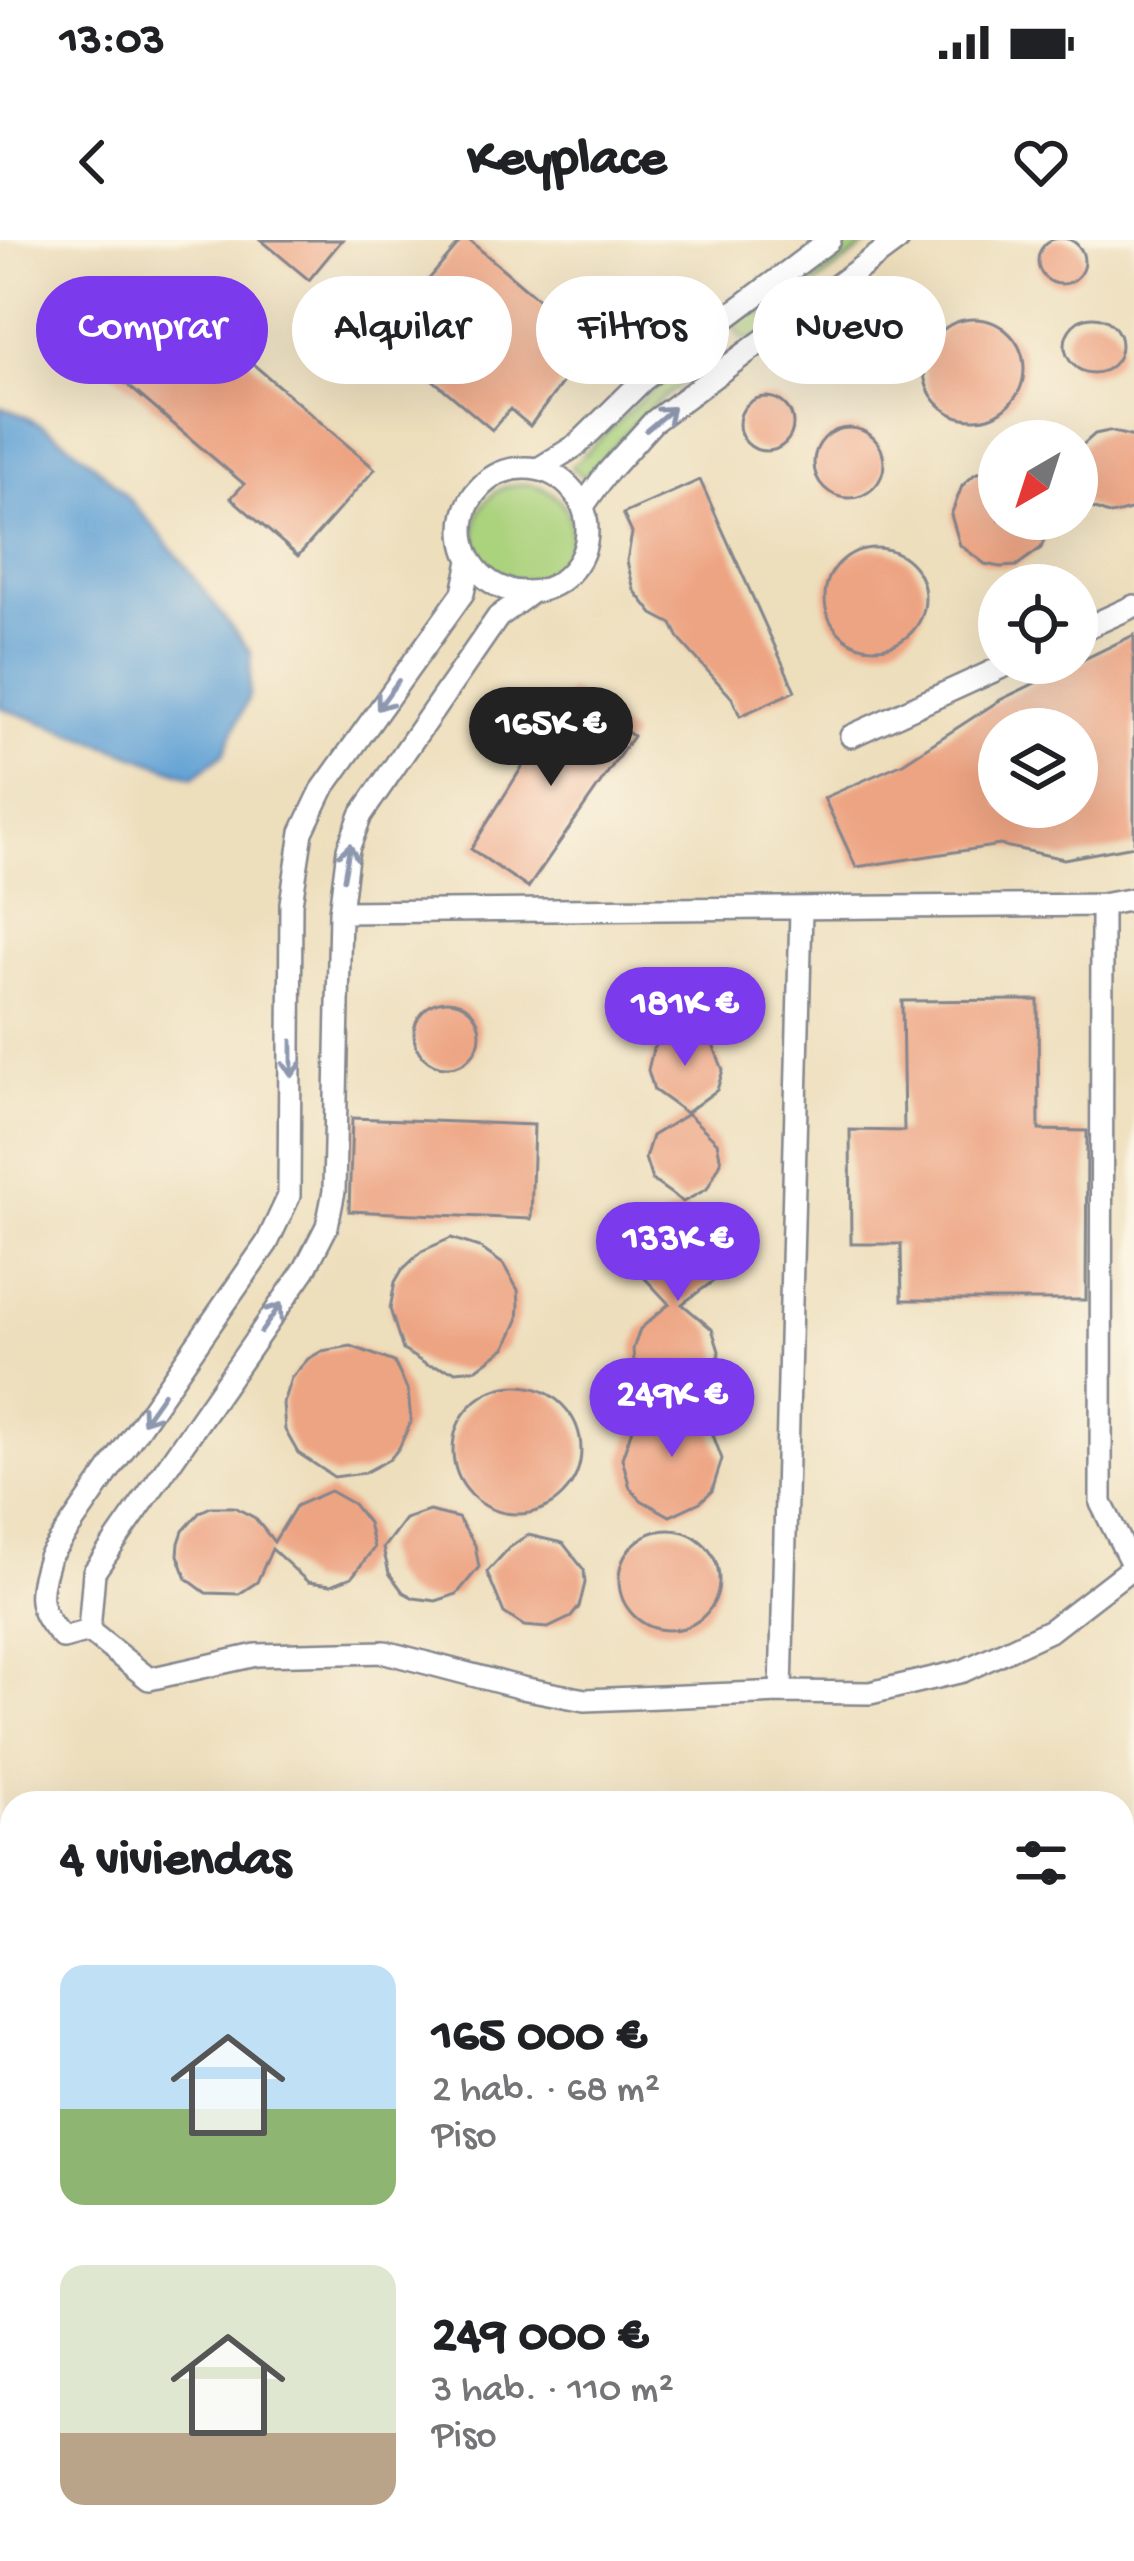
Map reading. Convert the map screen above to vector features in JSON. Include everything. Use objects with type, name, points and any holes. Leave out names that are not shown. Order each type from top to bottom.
[{"type":"street","points":[[538,469],[578,445],[643,380],[830,240]]},
{"type":"street","points":[[583,506],[653,422],[898,240]]},
{"type":"street","points":[[88,1631],[94,1572],[305,1269],[327,1226],[334,1191],[340,912],[348,849],[361,814],[498,617],[530,593],[564,580],[586,546],[583,506],[572,489],[538,469],[504,471],[476,491],[462,523],[463,543],[470,561],[496,586],[530,593]]},
{"type":"street","points":[[88,1631],[63,1639],[43,1618],[39,1588],[49,1557],[267,1244],[289,1196],[291,904],[302,832],[322,790],[463,593],[470,561]]},
{"type":"street","points":[[1098,622],[1134,606]]},
{"type":"street","points":[[851,736],[978,678]]},
{"type":"street","points":[[353,744],[389,770]]},
{"type":"street","points":[[340,912],[801,910],[1102,905],[1134,899]]},
{"type":"street","points":[[88,1631],[149,1679],[256,1655],[385,1652],[585,1700],[781,1691],[869,1694],[963,1671],[1051,1630],[1134,1566],[1101,1503],[1102,905]]},
{"type":"street","points":[[781,1691],[801,910]]},
{"type":"green space","points":[[854,240],[869,243],[826,276],[807,276]]},
{"type":"green space","points":[[751,308],[751,340],[739,336],[735,324],[739,312]]},
{"type":"green space","points":[[661,384],[682,384],[650,408],[584,478],[571,467]]},
{"type":"green space","points":[[523,484],[557,498],[571,532],[557,566],[523,580],[489,566],[475,532],[489,498]]},
{"type":"water","points":[[0,407],[37,423],[108,477],[171,548],[251,653],[249,696],[224,753],[193,777],[0,707]]},
{"type":"building","points":[[1061,238],[1078,244],[1084,261],[1078,278],[1061,284],[1044,278],[1038,261],[1044,244]]},
{"type":"building","points":[[261,240],[342,240],[312,276],[304,276]]},
{"type":"building","points":[[462,240],[469,240],[511,276],[432,276]]},
{"type":"building","points":[[512,277],[536,297],[536,384],[561,384],[530,426],[510,409],[492,430],[438,384],[512,384]]},
{"type":"building","points":[[1093,317],[1113,325],[1121,345],[1113,365],[1093,373],[1073,365],[1065,345],[1073,325]]},
{"type":"building","points":[[964,320],[984,320],[1002,328],[1023,359],[1023,379],[1015,397],[984,418],[964,418],[946,410],[927,384],[946,384],[946,328]]},
{"type":"building","points":[[268,377],[375,469],[298,556],[231,498],[244,484],[126,384],[268,384]]},
{"type":"building","points":[[766,397],[785,405],[793,424],[785,443],[766,451],[747,443],[739,424],[747,405]]},
{"type":"building","points":[[849,428],[874,438],[884,463],[874,488],[849,498],[824,488],[814,463],[824,438]]},
{"type":"building","points":[[1098,433],[1134,437],[1134,509],[1111,515],[1098,510]]},
{"type":"building","points":[[975,474],[978,540],[1044,540],[1041,548],[1019,564],[985,564],[960,545],[951,515],[962,486]]},
{"type":"building","points":[[700,480],[795,691],[740,716],[732,698],[680,640],[672,624],[653,614],[634,590],[627,561],[632,533],[623,514]]},
{"type":"building","points":[[875,548],[894,552],[910,563],[921,579],[925,598],[921,617],[910,633],[894,644],[875,648],[856,644],[840,633],[829,617],[825,598],[829,579],[840,563],[856,552]]},
{"type":"building","points":[[1134,635],[1134,846],[1064,859],[1000,845],[856,867],[824,798],[903,763],[978,714],[978,828],[1098,828],[1098,708],[988,708],[1033,684],[1098,684],[1098,652]]},
{"type":"building","points":[[570,690],[633,736],[528,888],[471,849]]},
{"type":"building","points":[[1038,1000],[1039,1130],[1087,1131],[1086,1300],[902,1300],[901,1244],[851,1244],[850,1130],[904,1131],[902,1001]]},
{"type":"building","points":[[447,1001],[470,1011],[480,1034],[470,1057],[447,1067],[424,1057],[414,1034],[424,1011]]},
{"type":"building","points":[[681,1031],[712,1042],[723,1070],[717,1090],[686,1113],[654,1090],[648,1070],[653,1049]]},
{"type":"building","points":[[688,1114],[717,1142],[721,1162],[707,1189],[683,1202],[652,1180],[645,1158],[652,1136]]},
{"type":"building","points":[[352,1118],[534,1125],[531,1219],[349,1211]]},
{"type":"building","points":[[681,1208],[711,1225],[723,1257],[716,1279],[682,1304],[712,1329],[719,1351],[706,1383],[680,1402],[644,1380],[633,1349],[640,1329],[669,1304],[640,1273],[638,1241],[650,1223]]},
{"type":"building","points":[[451,1238],[479,1247],[503,1264],[518,1290],[518,1320],[506,1347],[477,1369],[456,1371],[427,1365],[403,1350],[390,1309],[402,1270],[422,1251]]},
{"type":"building","points":[[351,1346],[394,1362],[408,1391],[411,1421],[390,1459],[364,1473],[334,1477],[298,1453],[285,1430],[283,1403],[291,1378],[308,1359],[322,1351]]},
{"type":"building","points":[[517,1386],[542,1390],[563,1404],[577,1425],[581,1450],[577,1475],[563,1496],[542,1510],[517,1514],[492,1510],[471,1496],[457,1475],[453,1450],[457,1425],[471,1404],[492,1390]]},
{"type":"building","points":[[680,1404],[710,1427],[722,1459],[712,1491],[670,1516],[630,1488],[622,1458],[632,1429],[645,1418]]},
{"type":"building","points":[[330,1491],[353,1504],[368,1523],[374,1548],[352,1577],[331,1585],[308,1582],[272,1549],[257,1582],[239,1594],[206,1593],[187,1579],[179,1543],[200,1512],[234,1507],[255,1518],[274,1542],[296,1506]]},
{"type":"building","points":[[429,1511],[458,1518],[475,1545],[479,1567],[457,1594],[436,1601],[403,1592],[389,1573],[383,1548],[405,1519]]},
{"type":"building","points":[[669,1530],[697,1538],[711,1552],[719,1580],[711,1608],[697,1622],[669,1630],[641,1622],[627,1608],[619,1580],[627,1552],[641,1538]]},
{"type":"building","points":[[528,1535],[563,1543],[584,1570],[579,1607],[571,1617],[548,1628],[524,1626],[504,1613],[487,1572]]}]
